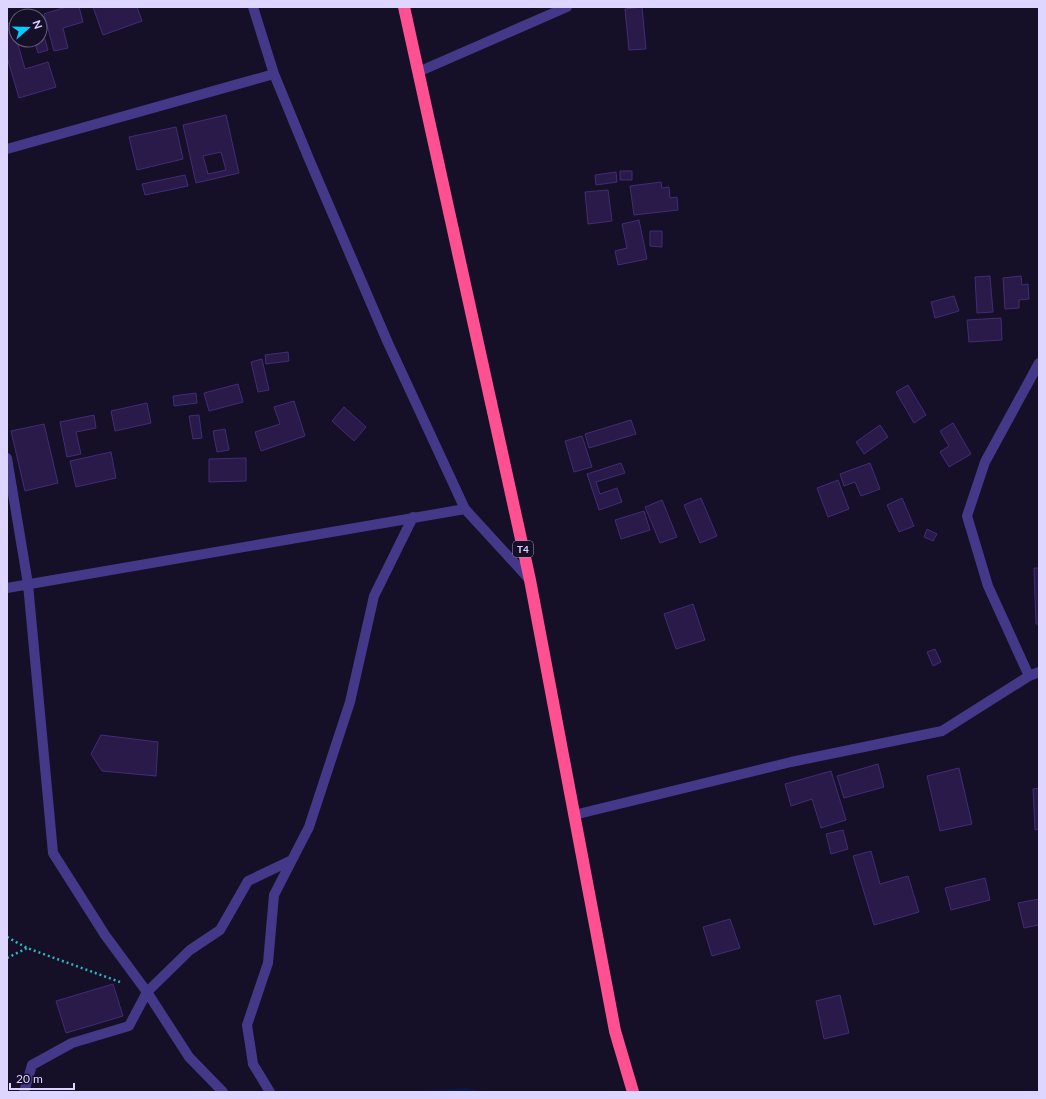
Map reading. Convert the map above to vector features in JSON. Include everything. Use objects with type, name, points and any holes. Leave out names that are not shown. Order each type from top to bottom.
[{"type":"highway","name":"T4","points":[[404,7],[530,580],[615,1031],[633,1092]]},
{"type":"street","points":[[253,7],[274,74],[388,343],[465,508],[530,580]]},
{"type":"street","points":[[418,72],[567,7]]},
{"type":"street","points":[[7,149],[274,74]]},
{"type":"street","points":[[1029,676],[988,586],[967,516],[985,462],[1039,363]]},
{"type":"street","points":[[7,458],[28,584],[53,853],[105,935],[147,992],[189,1057],[223,1092]]},
{"type":"street","points":[[7,588],[465,508]]},
{"type":"street","points":[[270,1092],[253,1064],[247,1025],[268,963],[274,895],[309,827],[350,702],[374,596],[413,518]]},
{"type":"street","points":[[574,816],[791,762],[942,731],[1029,676],[1039,672]]},
{"type":"street","points":[[24,1092],[32,1065],[72,1043],[129,1026],[147,992],[190,950],[220,930],[248,881],[292,860]]},
{"type":"path","points":[[7,937],[27,948],[147,992]]},
{"type":"path","points":[[7,958],[27,948]]},
{"type":"water","points":[[465,1088],[486,1092],[413,1092]]},
{"type":"building","points":[[66,7],[79,7],[83,22],[63,28],[68,48],[54,51],[48,29],[48,13]]},
{"type":"building","points":[[93,7],[137,7],[142,21],[103,35]]},
{"type":"building","points":[[642,7],[646,49],[629,50],[625,9]]},
{"type":"building","points":[[7,24],[8,48],[19,48],[25,69],[48,62],[56,87],[19,98],[7,57]]},
{"type":"building","points":[[36,48],[47,48],[48,50],[38,53]]},
{"type":"building","points":[[226,115],[239,173],[196,183],[183,125]],"holes":[[[221,152],[226,170],[208,174],[203,156]]]},
{"type":"building","points":[[176,127],[183,159],[137,170],[129,137]]},
{"type":"building","points":[[620,171],[632,171],[632,180],[620,180]]},
{"type":"building","points":[[616,172],[617,182],[596,185],[595,175]]},
{"type":"building","points":[[185,175],[188,186],[145,195],[142,184]]},
{"type":"building","points":[[661,182],[662,188],[669,187],[670,198],[677,197],[678,210],[634,215],[630,186]]},
{"type":"building","points":[[608,190],[612,221],[588,224],[585,192]]},
{"type":"building","points":[[639,220],[647,259],[618,265],[615,251],[627,248],[622,224]]},
{"type":"building","points":[[650,231],[662,231],[662,247],[650,246]]},
{"type":"building","points":[[990,276],[993,312],[977,313],[975,277]]},
{"type":"building","points":[[1021,276],[1022,285],[1028,284],[1029,299],[1019,300],[1019,308],[1005,309],[1003,278]]},
{"type":"building","points":[[954,296],[959,311],[935,318],[931,302]]},
{"type":"building","points":[[1001,318],[1002,340],[969,342],[967,320]]},
{"type":"building","points":[[288,352],[289,361],[266,364],[265,355]]},
{"type":"building","points":[[262,359],[269,390],[258,392],[251,362]]},
{"type":"building","points":[[238,384],[243,402],[209,411],[204,393]]},
{"type":"building","points":[[908,385],[926,415],[914,423],[896,392]]},
{"type":"building","points":[[196,393],[197,403],[174,406],[173,396]]},
{"type":"building","points":[[294,401],[305,436],[261,451],[255,432],[280,424],[274,407]]},
{"type":"building","points":[[147,403],[151,423],[115,431],[111,411]]},
{"type":"building","points":[[344,407],[366,427],[354,441],[332,421]]},
{"type":"building","points":[[94,415],[96,428],[76,432],[81,454],[67,457],[60,422]]},
{"type":"building","points":[[199,415],[202,438],[193,439],[189,416]]},
{"type":"building","points":[[631,420],[636,434],[589,448],[585,434]]},
{"type":"building","points":[[953,423],[971,454],[949,467],[940,452],[949,446],[940,431]]},
{"type":"building","points":[[44,424],[58,483],[25,491],[11,431]]},
{"type":"building","points":[[880,425],[888,437],[864,454],[856,442]]},
{"type":"building","points":[[225,429],[229,450],[217,452],[213,431]]},
{"type":"building","points":[[582,436],[592,467],[574,472],[565,441]]},
{"type":"building","points":[[111,452],[116,478],[76,487],[70,461]]},
{"type":"building","points":[[246,458],[246,481],[209,482],[209,459]]},
{"type":"building","points":[[621,463],[625,473],[596,482],[600,494],[617,488],[622,502],[599,510],[587,474]]},
{"type":"building","points":[[870,463],[880,489],[861,496],[855,482],[844,486],[840,474]]},
{"type":"building","points":[[838,480],[849,509],[828,517],[817,488]]},
{"type":"building","points":[[701,498],[717,536],[700,543],[684,505]]},
{"type":"building","points":[[902,498],[914,526],[899,532],[887,505]]},
{"type":"building","points":[[662,500],[677,537],[660,543],[645,507]]},
{"type":"building","points":[[644,511],[650,530],[621,539],[615,520]]},
{"type":"building","points":[[927,529],[937,534],[933,541],[924,537]]},
{"type":"building","points":[[1034,568],[1039,568],[1039,624],[1036,624]]},
{"type":"building","points":[[693,604],[705,640],[676,649],[664,614]]},
{"type":"building","points":[[935,649],[941,662],[933,666],[927,652]]},
{"type":"building","points":[[101,735],[158,742],[156,776],[102,771],[91,754]]},
{"type":"building","points":[[878,764],[884,787],[844,798],[837,776]]},
{"type":"building","points":[[959,768],[972,824],[940,831],[927,776]]},
{"type":"building","points":[[831,771],[846,820],[821,828],[812,799],[791,806],[785,784]]},
{"type":"building","points":[[1039,788],[1039,829],[1035,830],[1033,789]]},
{"type":"building","points":[[843,830],[848,849],[831,854],[826,834]]},
{"type":"building","points":[[871,851],[880,884],[908,876],[919,912],[874,925],[853,856]]},
{"type":"building","points":[[985,878],[990,900],[951,910],[945,888]]},
{"type":"building","points":[[1039,899],[1039,930],[1038,925],[1024,928],[1018,903]]},
{"type":"building","points":[[730,919],[740,948],[712,956],[703,927]]},
{"type":"building","points":[[113,984],[123,1016],[66,1033],[56,1001]]},
{"type":"building","points":[[840,995],[849,1033],[824,1039],[816,1001]]}]
